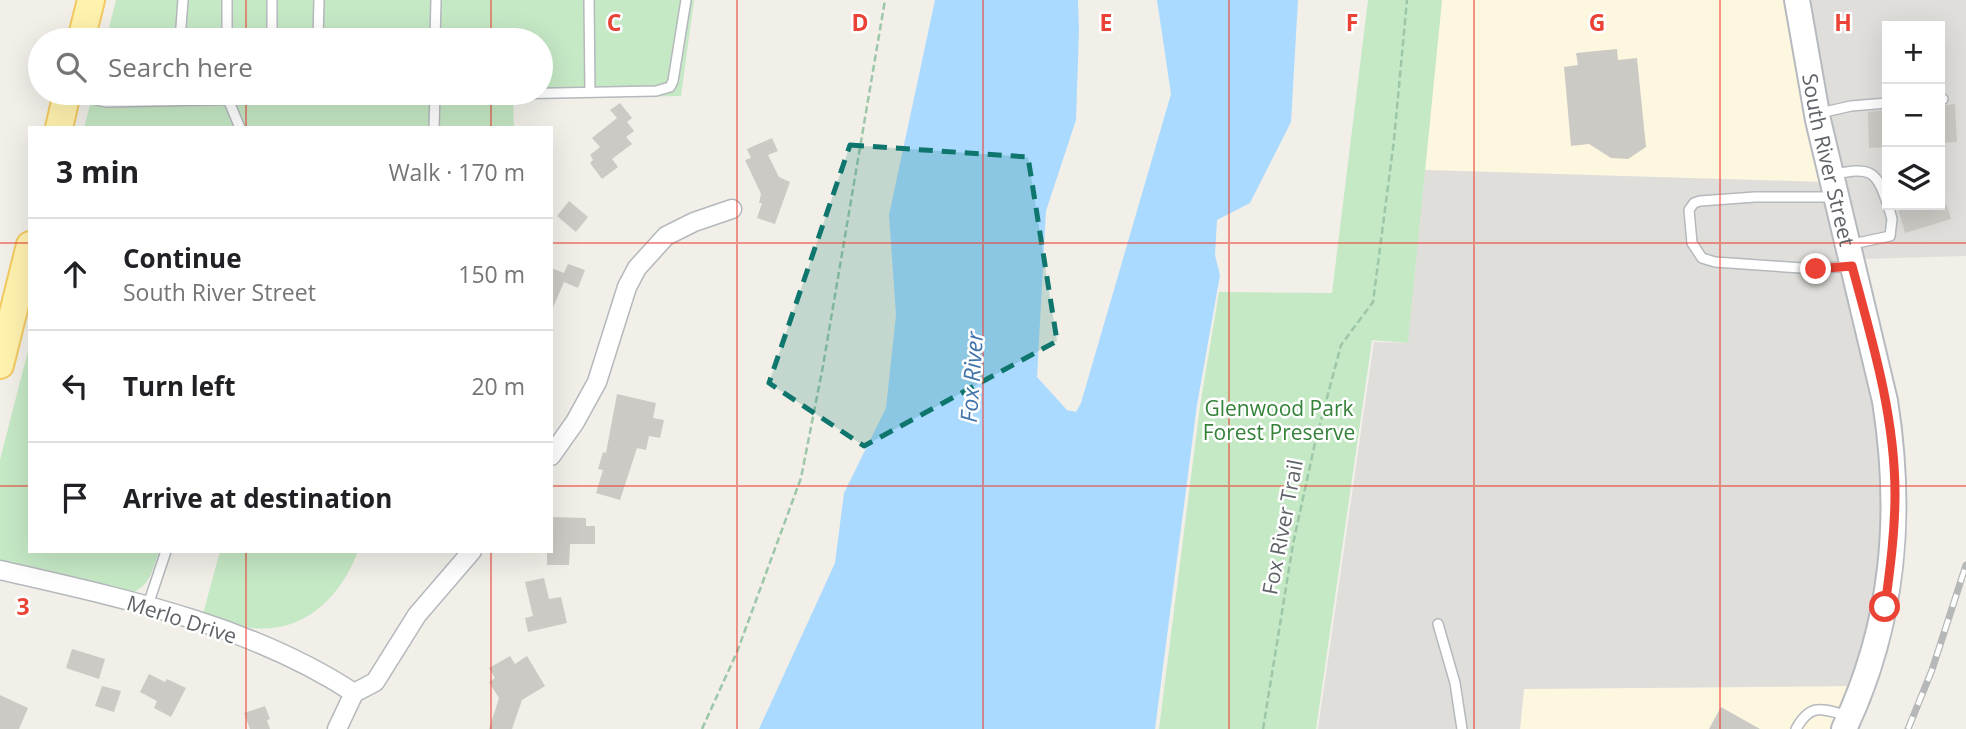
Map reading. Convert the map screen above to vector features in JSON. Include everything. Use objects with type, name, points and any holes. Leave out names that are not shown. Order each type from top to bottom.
[{"type":"main road","points":[[83,28],[91,0]]},
{"type":"main road","name":"South River Street","points":[[1797,0],[1833,187],[1885,401],[1895,492],[1894,536],[1885,607],[1870,666],[1847,723]]},
{"type":"main road","points":[[59,126],[64,105]]},
{"type":"main road","points":[[0,365],[28,258]]},
{"type":"street","points":[[553,453],[575,422],[597,382],[627,287],[637,268],[666,236],[694,222],[732,209]]},
{"type":"street","points":[[337,729],[354,693],[375,681],[418,615],[470,553]]},
{"type":"street","name":"Merlo Drive","points":[[0,570],[148,605],[253,642],[333,679],[354,693]]},
{"type":"lane","points":[[181,28],[183,0]]},
{"type":"lane","points":[[227,0],[227,28]]},
{"type":"lane","points":[[272,0],[272,28]]},
{"type":"lane","points":[[318,28],[319,0]]},
{"type":"lane","points":[[435,28],[436,0]]},
{"type":"lane","points":[[589,0],[590,92]]},
{"type":"lane","points":[[553,92],[656,91],[670,87],[676,74],[685,0]]},
{"type":"lane","points":[[1817,114],[1882,104]]},
{"type":"lane","points":[[231,105],[239,126]]},
{"type":"lane","points":[[434,126],[435,105]]},
{"type":"lane","points":[[1882,190],[1878,178],[1873,174],[1852,172],[1833,187],[1700,201],[1689,211],[1692,243],[1702,258],[1715,262],[1816,269],[1890,236],[1892,219],[1889,210]]},
{"type":"lane","points":[[148,605],[165,553]]},
{"type":"lane","points":[[1438,624],[1455,682],[1462,729]]},
{"type":"lane","points":[[1796,729],[1802,717],[1811,710],[1826,710],[1847,723]]},
{"type":"path","points":[[702,729],[737,652],[801,478],[823,366],[885,0]]},
{"type":"path","name":"Fox River Trail","points":[[1263,729],[1293,544],[1315,443],[1341,345],[1373,302],[1394,140],[1406,0]]},
{"type":"highlighted area","points":[[850,145],[1028,157],[1057,341],[864,446],[769,383]]},
{"type":"shaded area","points":[[1442,0],[1790,0],[1824,182],[1425,170]]},
{"type":"shaded area","points":[[1811,0],[1966,0],[1966,256],[1861,259],[1827,116]]},
{"type":"shaded area","points":[[1425,170],[1824,182],[1880,414],[1885,496],[1882,577],[1854,686],[1524,689],[1520,729],[1318,729],[1374,342],[1408,343]]},
{"type":"shaded area","points":[[1854,686],[1836,729],[1520,729],[1524,689]]},
{"type":"green space","points":[[116,0],[694,0],[681,96],[553,98],[553,28],[109,28]]},
{"type":"green space","name":"Glenwood Park Forest Preserve","points":[[1368,0],[1442,0],[1408,343],[1372,340],[1316,729],[1159,729],[1200,406],[1219,292],[1332,293]]},
{"type":"green space","points":[[90,105],[513,105],[514,126],[85,126]]},
{"type":"green space","points":[[28,351],[28,553],[158,553],[147,582],[131,593],[0,561],[0,460]]},
{"type":"green space","points":[[219,553],[357,553],[340,586],[327,601],[313,613],[297,621],[280,627],[261,629],[235,625],[203,614]]},
{"type":"water","name":"Fox River","points":[[935,0],[1078,0],[1076,120],[1046,211],[1037,377],[1067,410],[1076,412],[1081,403],[1171,94],[1157,0],[1298,0],[1291,122],[1250,203],[1217,220],[1215,255],[1220,275],[1197,405],[1155,729],[759,729],[835,563],[844,493],[886,408],[896,315],[889,215]]},
{"type":"building","points":[[1617,49],[1618,60],[1637,58],[1646,147],[1628,159],[1611,158],[1589,144],[1571,146],[1564,67],[1578,65],[1576,53]]},
{"type":"building","points":[[620,103],[632,118],[627,122],[634,131],[626,137],[632,144],[612,159],[618,167],[602,179],[590,163],[593,160],[590,155],[600,147],[592,138],[617,118],[610,110]]},
{"type":"building","points":[[1955,104],[1957,142],[1945,143],[1945,105]]},
{"type":"building","points":[[1882,111],[1882,147],[1869,148],[1868,112]]},
{"type":"building","points":[[772,138],[778,151],[768,155],[779,177],[790,182],[775,224],[757,218],[762,203],[759,203],[761,194],[745,160],[751,158],[747,149]]},
{"type":"building","points":[[569,201],[588,217],[576,232],[557,216]]},
{"type":"building","points":[[1947,205],[1951,219],[1905,233],[1898,210],[1945,210]]},
{"type":"building","points":[[568,264],[585,270],[578,288],[564,282],[553,307],[553,269],[564,273]]},
{"type":"building","points":[[617,394],[656,403],[653,418],[664,420],[660,438],[649,436],[646,450],[637,448],[620,500],[596,493],[603,470],[598,469],[603,452],[606,453]]},
{"type":"building","points":[[553,517],[586,518],[586,526],[595,526],[595,544],[570,544],[569,565],[547,565],[547,553],[553,553]]},
{"type":"building","points":[[544,578],[549,599],[561,597],[567,623],[528,632],[525,618],[533,616],[525,582]]},
{"type":"building","points":[[72,649],[105,659],[99,679],[66,668]]},
{"type":"building","points":[[510,656],[515,664],[527,656],[545,686],[522,700],[512,729],[489,729],[499,698],[489,682],[495,678],[489,668]]},
{"type":"building","points":[[149,674],[186,688],[171,717],[154,708],[157,701],[140,692]]},
{"type":"building","points":[[102,686],[121,691],[114,712],[95,706]]},
{"type":"building","points":[[0,695],[28,708],[19,729],[0,729]]},
{"type":"building","points":[[265,706],[270,719],[267,720],[270,729],[250,729],[244,713]]},
{"type":"building","points":[[1721,707],[1760,729],[1709,729]]},
{"type":"railway","points":[[1908,729],[1932,670],[1966,565]]},
{"type":"route","points":[[1816,269],[1852,266],[1885,401],[1895,492],[1894,536],[1885,607]]}]
